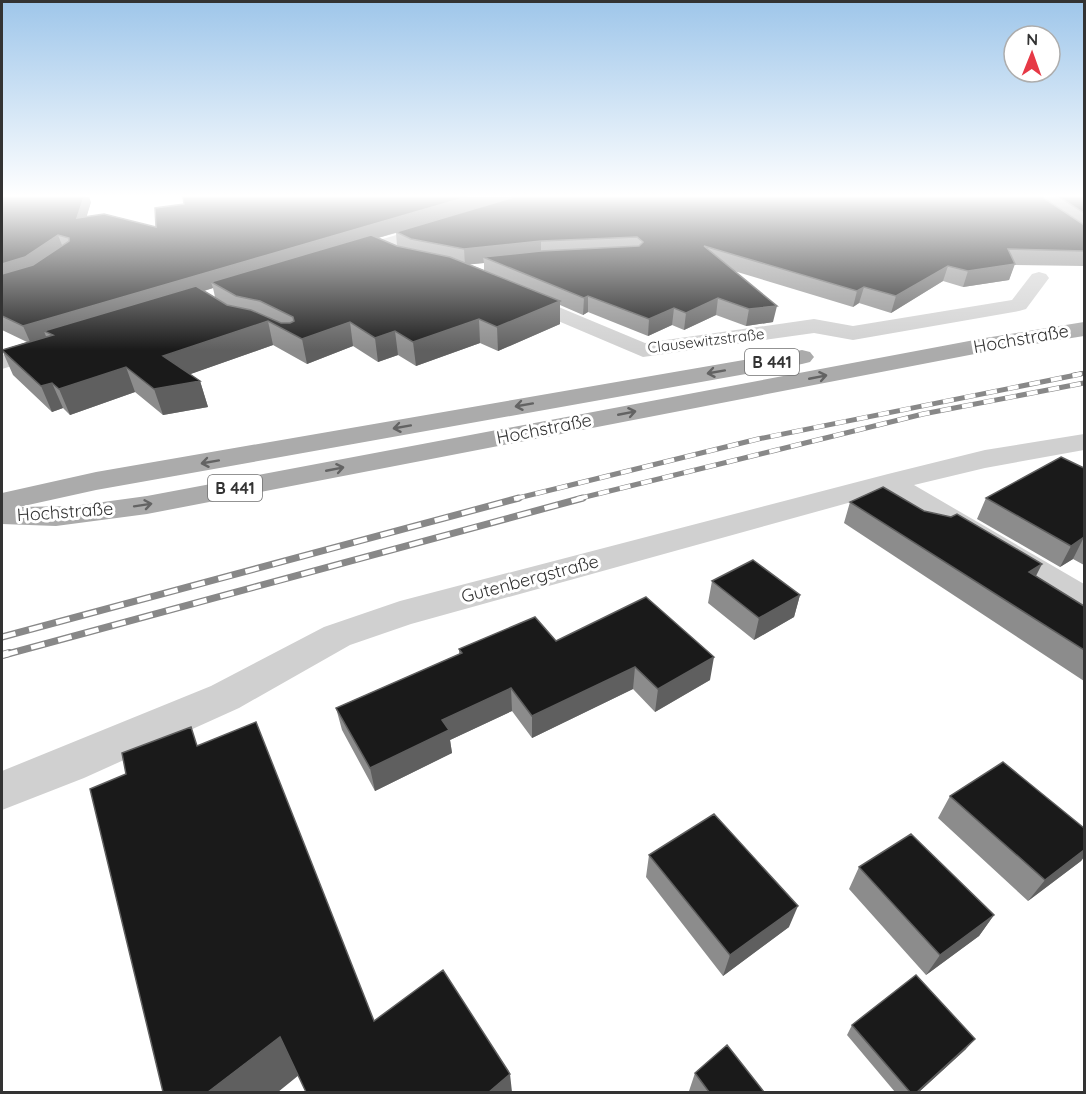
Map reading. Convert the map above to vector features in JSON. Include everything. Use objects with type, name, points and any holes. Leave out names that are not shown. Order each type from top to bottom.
[{"type":"main road","name":"Hochstraße","points":[[2,502],[86,483],[1084,309]]},
{"type":"main road","name":"Hochstraße","points":[[2,515],[44,517],[84,514],[147,504],[985,345],[1084,329]]},
{"type":"street","points":[[329,261],[372,248]]},
{"type":"street","points":[[377,248],[407,261]]},
{"type":"street","name":"Clausewitzstraße","points":[[500,289],[643,350],[814,326],[853,333],[1019,305],[1039,278]]},
{"type":"street","points":[[2,361],[72,340]]},
{"type":"street","name":"Gutenbergstraße","points":[[2,791],[225,697],[337,636],[400,614],[888,483],[985,459],[1084,442]]},
{"type":"street","points":[[888,483],[1084,598]]},
{"type":"building","points":[[2,248],[38,248],[25,257],[2,264]]},
{"type":"building","points":[[58,248],[291,248],[23,326],[2,316],[2,274],[33,265]]},
{"type":"building","points":[[327,248],[407,248],[450,257],[560,301],[497,327],[479,319],[413,342],[395,331],[375,338],[350,322],[302,339],[268,321],[163,356],[200,381],[154,389],[126,367],[59,389],[52,383],[41,386],[2,350],[53,335],[44,331],[196,286],[227,305],[251,310],[281,323],[294,321],[293,317],[260,301],[236,296],[211,282]]},
{"type":"building","points":[[599,248],[706,248],[777,306],[749,309],[718,298],[686,313],[674,308],[649,319],[588,296],[584,298],[483,257]]},
{"type":"building","points":[[711,248],[1084,248],[1084,251],[1008,249],[1015,264],[968,271],[948,266],[896,296],[864,287],[857,291]]},
{"type":"building","points":[[1061,457],[1084,468],[1084,537],[1071,546],[986,498]]},
{"type":"building","points":[[883,487],[924,511],[951,517],[957,514],[1042,564],[1029,572],[1084,606],[1084,650],[850,502]]},
{"type":"building","points":[[753,560],[800,595],[759,618],[712,581]]},
{"type":"building","points":[[646,597],[714,657],[658,689],[635,667],[532,716],[511,688],[442,720],[449,730],[370,768],[336,708],[462,653],[459,649],[535,617],[556,641]]},
{"type":"building","points":[[256,722],[374,1021],[443,970],[510,1074],[489,1092],[306,1092],[280,1037],[208,1092],[163,1092],[90,789],[126,774],[122,753],[191,727],[197,746]]},
{"type":"building","points":[[1003,762],[1084,828],[1084,850],[1045,880],[950,796]]},
{"type":"building","points":[[714,814],[798,906],[730,955],[649,855]]},
{"type":"building","points":[[911,834],[994,915],[940,955],[859,867]]},
{"type":"building","points":[[916,975],[975,1039],[917,1092],[910,1092],[852,1025]]},
{"type":"building","points":[[727,1045],[764,1092],[709,1092],[695,1073]]},
{"type":"railway","points":[[1073,375],[1084,373]]},
{"type":"railway","points":[[514,499],[758,439],[1081,374]]},
{"type":"railway","points":[[577,499],[923,414],[1084,383]]},
{"type":"railway","points":[[2,637],[519,498]]},
{"type":"railway","points":[[4,655],[583,498]]},
{"type":"railway","points":[[2,655],[9,653]]}]
